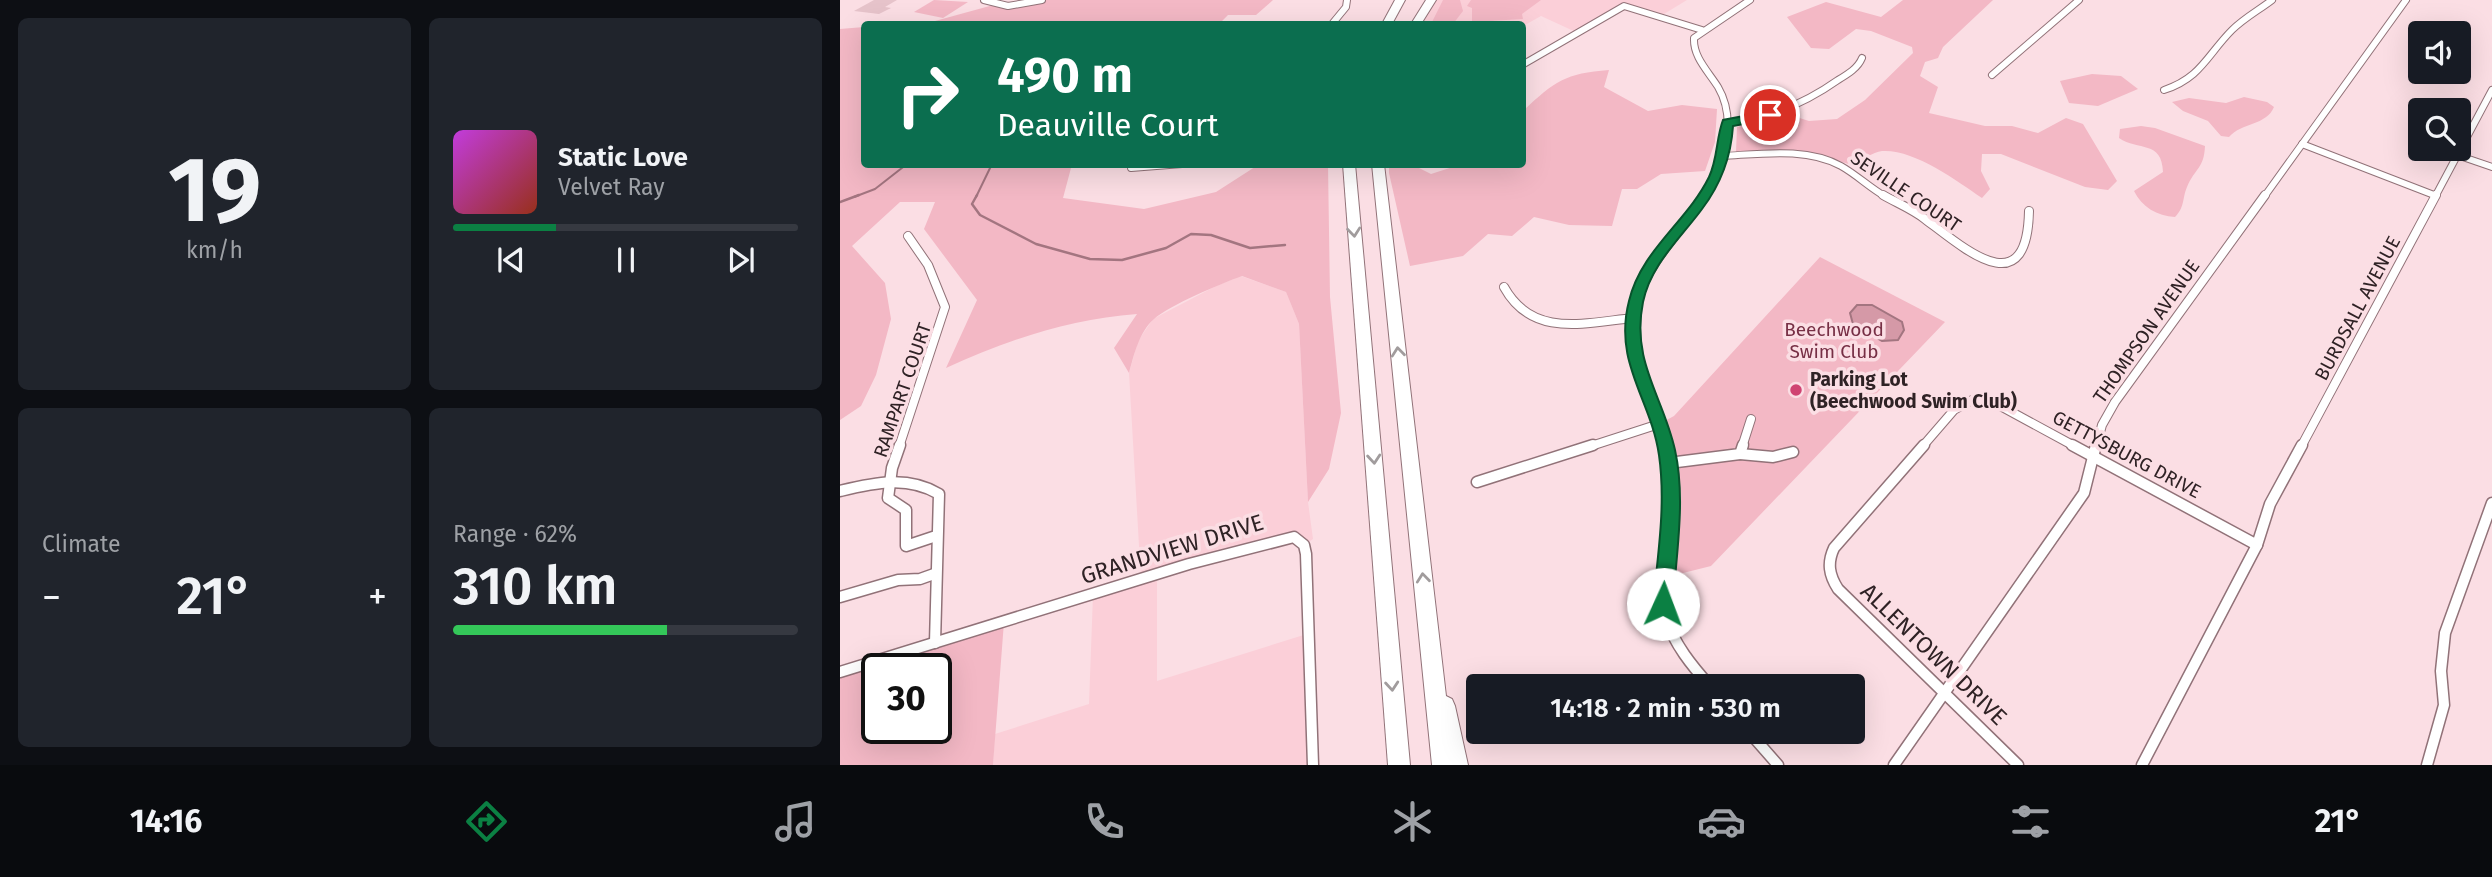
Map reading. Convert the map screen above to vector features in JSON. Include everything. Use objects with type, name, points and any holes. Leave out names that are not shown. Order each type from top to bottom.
[{"type":"highway","points":[[1389,21],[1397,0]]},
{"type":"highway","points":[[1409,21],[1419,0]]},
{"type":"highway","points":[[1418,21],[1431,0]]},
{"type":"highway","points":[[1349,168],[1399,765]]},
{"type":"highway","points":[[1378,168],[1443,765]]},
{"type":"highway","points":[[1430,646],[1457,765]]},
{"type":"street","points":[[984,0],[1009,6],[1042,0]]},
{"type":"street","points":[[1334,21],[1346,7],[1347,0]]},
{"type":"street","points":[[1700,674],[1677,645],[1663,604],[1672,502],[1669,463],[1659,424],[1637,368],[1632,334],[1633,318],[1644,275],[1660,250],[1698,205],[1716,176],[1723,156],[1727,123],[1721,93],[1693,44],[1696,35],[1750,0]]},
{"type":"street","points":[[1992,75],[2079,0]]},
{"type":"street","points":[[2164,90],[2178,86],[2197,75],[2235,27],[2272,0]]},
{"type":"street","name":"THOMPSON AVENUE","points":[[1894,765],[2084,493],[2096,458],[2096,444],[2112,407],[2406,0]]},
{"type":"street","points":[[1526,63],[1625,6],[1702,30]]},
{"type":"street","points":[[1727,123],[1751,121],[1812,99],[1858,65],[1863,58]]},
{"type":"street","name":"BURDSALL AVENUE","points":[[2471,129],[2492,90]]},
{"type":"street","points":[[2302,144],[2434,195]]},
{"type":"street","name":"SEVILLE COURT","points":[[1723,156],[1795,155],[1833,162],[1880,194],[1921,216],[1976,257],[1989,262],[2008,262],[2019,257],[2029,236],[2029,211]]},
{"type":"street","points":[[2471,160],[2492,167]]},
{"type":"street","name":"BURDSALL AVENUE","points":[[2257,545],[2270,504],[2454,161]]},
{"type":"street","name":"RAMPART COURT","points":[[889,480],[945,307],[928,265],[908,236]]},
{"type":"street","points":[[1504,287],[1514,307],[1536,320],[1561,323],[1633,318]]},
{"type":"street","name":"GETTYSBURG DRIVE","points":[[1828,568],[1834,548],[1954,410],[1963,403],[1979,400],[1995,402],[2257,545]]},
{"type":"street","points":[[1740,454],[1751,419]]},
{"type":"street","points":[[1476,482],[1659,424]]},
{"type":"street","points":[[1669,463],[1740,454],[1773,457],[1793,452]]},
{"type":"street","points":[[889,480],[888,498],[906,510],[906,546],[936,536]]},
{"type":"street","points":[[840,491],[889,480],[930,487],[939,494],[934,574],[934,643]]},
{"type":"street","points":[[2427,765],[2444,705],[2441,659],[2445,633],[2492,503]]},
{"type":"street","name":"GRANDVIEW DRIVE","points":[[840,672],[1189,564],[1294,537],[1304,545],[1306,554],[1313,765]]},
{"type":"street","points":[[2142,765],[2257,545]]},
{"type":"street","name":"ALLENTOWN DRIVE","points":[[1828,568],[1838,589],[2018,765]]},
{"type":"street","points":[[840,597],[898,580],[920,579],[934,574]]},
{"type":"street","points":[[1760,744],[1778,765]]},
{"type":"shaded area","points":[[1431,0],[1687,0],[1659,17],[1624,6],[1578,33],[1541,16],[1526,24],[1526,21],[1418,21]]},
{"type":"shaded area","points":[[1241,276],[1286,292],[1299,324],[1308,502],[1313,539],[1304,545],[1299,540],[1157,576],[1157,681],[1310,633],[1313,765],[993,765],[995,734],[1089,704],[1093,595],[1141,580],[1129,373],[1138,341],[1153,319]]},
{"type":"shaded area","points":[[1857,305],[1872,305],[1902,322],[1904,330],[1898,340],[1882,341],[1853,324],[1850,313]]},
{"type":"green space","points":[[934,0],[968,2],[943,18],[914,12]]},
{"type":"green space","points":[[1042,0],[1273,0],[1256,15],[1228,15],[1222,21],[935,21],[997,4]]},
{"type":"green space","points":[[1443,0],[1460,0],[1463,11],[1455,21],[1432,21]]},
{"type":"green space","points":[[1471,0],[1541,0],[1522,14],[1523,19],[1472,21],[1472,8],[1467,6]]},
{"type":"green space","points":[[1903,0],[1993,0],[1943,47],[1938,58],[1925,62],[1920,76],[1938,87],[1929,113],[1985,126],[2012,126],[2038,133],[2066,118],[2083,124],[2117,181],[2108,190],[2085,187],[2001,154],[1982,154],[1981,171],[1990,189],[1982,198],[1921,160],[1894,152],[1878,152],[1852,165],[1822,156],[1736,152],[1737,127],[1790,115],[1809,121],[1837,119],[1865,100],[1913,53],[1912,47],[1871,31],[1856,29],[1829,49],[1811,48],[1787,17],[1826,2],[1881,17]]},
{"type":"green space","points":[[861,27],[861,168],[1071,168],[1063,198],[1144,209],[1216,192],[1253,168],[1328,168],[1330,297],[1341,413],[1329,469],[1308,502],[1299,324],[1286,292],[1242,276],[1183,301],[1161,313],[1144,330],[1129,373],[1114,348],[1137,314],[1087,321],[1039,332],[946,368],[977,300],[924,229],[935,202],[900,202],[852,246],[885,283],[891,319],[876,375],[861,406],[840,420],[840,29]]},
{"type":"green space","points":[[1609,70],[1604,87],[1648,111],[1682,105],[1717,109],[1715,142],[1705,171],[1661,174],[1637,189],[1622,189],[1612,226],[1569,225],[1534,217],[1512,236],[1488,234],[1463,256],[1410,266],[1389,168],[1419,168],[1431,174],[1450,168],[1526,168],[1526,108],[1552,86],[1581,74]]},
{"type":"green space","points":[[2092,74],[2121,76],[2138,89],[2098,106],[2069,103],[2060,81]]},
{"type":"green space","points":[[2244,97],[2267,102],[2274,107],[2265,118],[2229,137],[2221,136],[2208,121],[2183,111],[2172,102],[2189,98],[2226,103]]},
{"type":"green space","points":[[2141,126],[2155,128],[2205,146],[2201,164],[2185,191],[2182,206],[2175,217],[2151,210],[2141,202],[2134,191],[2163,172],[2162,162],[2154,151],[2119,138],[2120,129]]},
{"type":"green space","name":"Beechwood Swim Club","points":[[1820,257],[1945,322],[1711,566],[1663,578],[1672,502],[1659,424],[1674,416]]},
{"type":"green space","points":[[1004,622],[993,765],[840,765],[840,672],[861,666],[861,744],[952,744],[952,653],[902,653]]},
{"type":"building","points":[[874,0],[897,0],[885,7],[891,8],[879,14],[854,11]]},
{"type":"waterway","points":[[854,197],[875,189],[902,168]]},
{"type":"waterway","points":[[977,195],[990,168]]},
{"type":"waterway","points":[[840,202],[859,195]]},
{"type":"waterway","points":[[977,195],[972,204],[980,215],[1036,244],[1090,259],[1122,260],[1166,248],[1191,234],[1211,235],[1250,248],[1285,245]]},
{"type":"place","name":"Parking Lot (Beechwood Swim Club)","points":[[1796,390]]},
{"type":"route","points":[[1663,604],[1672,488],[1667,451],[1657,416],[1637,368],[1632,334],[1636,302],[1644,275],[1655,257],[1698,205],[1716,176],[1725,150],[1727,123],[1751,121],[1770,115]]}]
